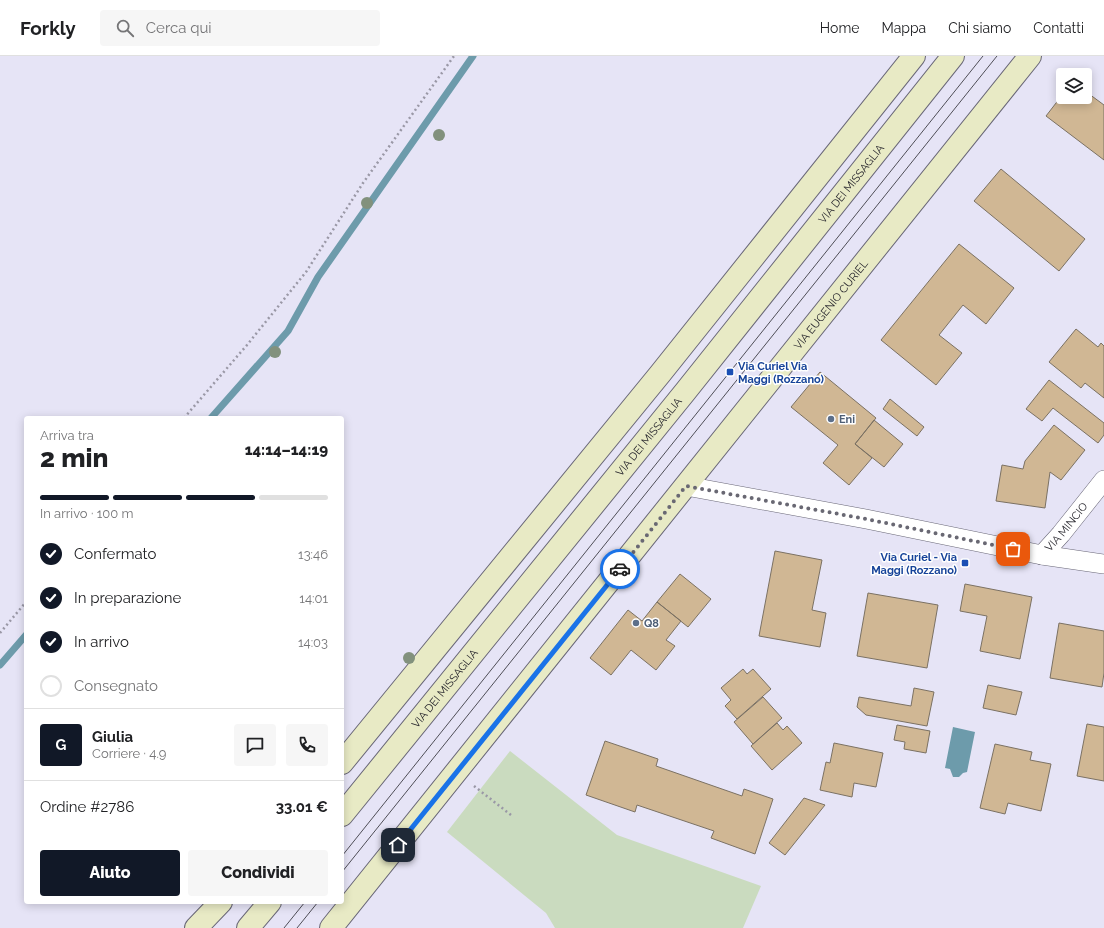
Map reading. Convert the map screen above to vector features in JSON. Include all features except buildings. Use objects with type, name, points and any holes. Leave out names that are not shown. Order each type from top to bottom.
[{"type":"main road","points":[[344,761],[660,374],[914,56]]},
{"type":"main road","name":"VIA DEI MISSAGLIA","points":[[344,813],[685,392],[953,56]]},
{"type":"main road","name":"VIA EUGENIO CURIEL","points":[[331,928],[1030,56]]},
{"type":"main road","points":[[196,928],[219,904]]},
{"type":"main road","points":[[248,928],[268,904]]},
{"type":"street","name":"VIA MINCIO","points":[[1042,555],[1104,480]]},
{"type":"street","points":[[686,486],[866,519],[1042,555],[1104,564]]},
{"type":"path","points":[[186,416],[247,346],[306,272],[363,183],[454,56]]},
{"type":"path","points":[[0,632],[24,604]]},
{"type":"path","points":[[471,783],[511,815]]},
{"type":"green space","points":[[510,751],[617,835],[761,886],[743,928],[555,928],[546,913],[447,832]]},
{"type":"water","points":[[953,727],[975,732],[967,772],[963,773],[959,777],[953,777],[950,769],[945,768]]},
{"type":"waterway","points":[[213,416],[288,331],[318,277],[473,56]]},
{"type":"waterway","points":[[0,665],[24,637]]},
{"type":"tram line","points":[[344,854],[983,56]]},
{"type":"tram line","points":[[344,870],[997,56]]},
{"type":"tram line","points":[[284,928],[303,904]]},
{"type":"tram line","points":[[297,928],[316,904]]},
{"type":"way so far","points":[[620,569],[686,486],[866,519],[1013,549]]},
{"type":"place","name":"Via Curiel Via Maggi (Rozzano)","points":[[730,372]]},
{"type":"place","name":"Eni","points":[[831,419]]},
{"type":"place","name":"Via Curiel - Via Maggi (Rozzano)","points":[[965,563]]},
{"type":"place","name":"Q8","points":[[636,623]]},
{"type":"route","points":[[398,845],[620,569]]}]
